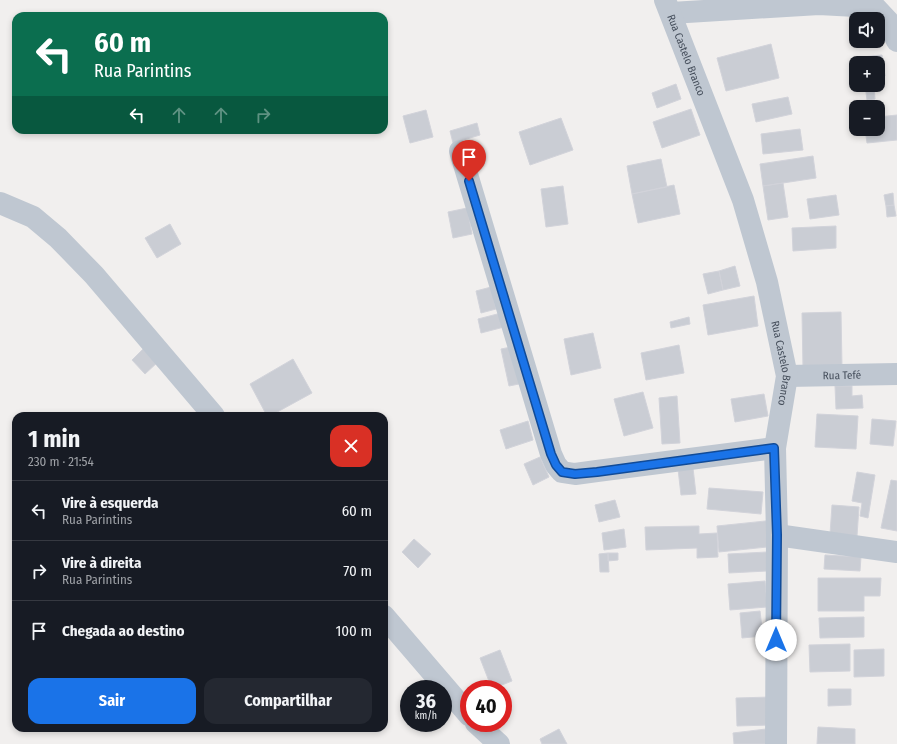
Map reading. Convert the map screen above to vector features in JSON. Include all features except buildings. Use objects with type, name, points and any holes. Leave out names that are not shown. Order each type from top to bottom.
[{"type":"street","points":[[668,7],[819,4],[856,6],[873,5],[888,20],[897,41]]},
{"type":"street","name":"Rua Castelo Branco","points":[[668,7],[743,200],[767,282],[787,376],[774,448],[777,535],[776,744]]},
{"type":"street","points":[[460,151],[547,441],[556,465],[562,472],[575,474],[597,472],[774,448]]},
{"type":"street","points":[[0,203],[33,217],[58,238],[94,275],[211,412]]},
{"type":"street","name":"Rua Tefé","points":[[787,376],[897,374]]},
{"type":"street","points":[[777,535],[897,552]]},
{"type":"street","points":[[388,621],[460,705]]},
{"type":"street","points":[[486,732],[499,744]]},
{"type":"route","points":[[469,181],[551,454],[556,465],[562,472],[575,474],[597,472],[774,448],[777,535],[776,640]]}]
